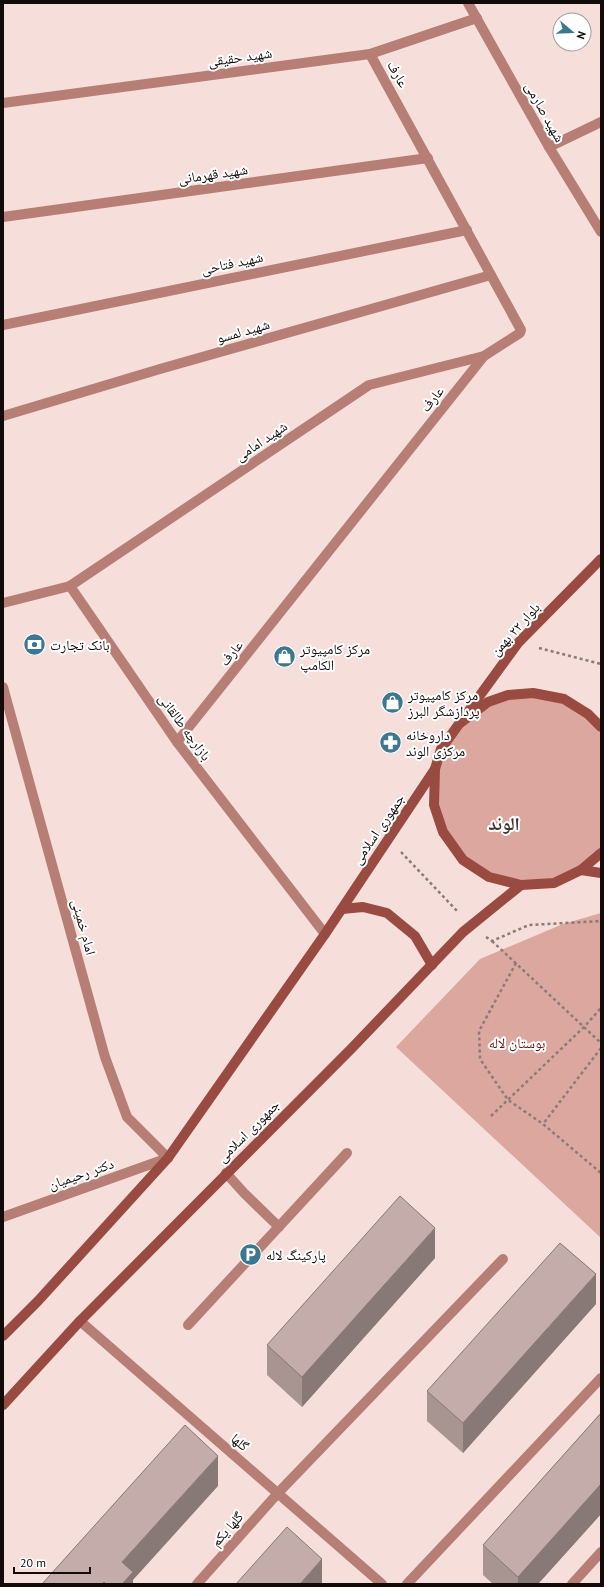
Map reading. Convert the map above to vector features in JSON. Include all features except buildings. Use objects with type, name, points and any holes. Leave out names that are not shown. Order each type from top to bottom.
[{"type":"main road","name":"بلوار ۲۲ بهمن","points":[[435,769],[442,749],[518,643],[601,559]]},
{"type":"main road","points":[[459,724],[488,702],[508,695],[533,693],[564,699],[588,714],[601,727]]},
{"type":"main road","points":[[435,769],[434,805],[443,832],[463,860],[489,877],[521,885],[554,882],[581,870],[601,853]]},
{"type":"main road","name":"جمهوری اسلامی","points":[[3,1336],[38,1301],[168,1158],[325,934],[435,769]]},
{"type":"main road","points":[[581,870],[601,872]]},
{"type":"main road","name":"جمهوری اسلامی","points":[[3,1404],[80,1321],[351,1049],[463,932],[521,885]]},
{"type":"main road","points":[[342,909],[363,907],[387,913],[415,936],[432,965]]},
{"type":"street","name":"شهید صارمی","points":[[468,3],[549,147],[597,218],[601,232]]},
{"type":"street","name":"شهید حقیقی","points":[[3,103],[370,54],[477,18]]},
{"type":"street","name":"عارف","points":[[177,742],[484,356],[520,333],[521,330],[370,54]]},
{"type":"street","points":[[549,147],[601,122]]},
{"type":"street","name":"شهید قهرمانی","points":[[3,217],[428,158]]},
{"type":"street","name":"شهید فتاحی","points":[[3,325],[467,230]]},
{"type":"street","name":"شهید لمسو","points":[[3,416],[160,369],[491,275]]},
{"type":"street","name":"شهید امامی","points":[[70,586],[369,385],[484,356]]},
{"type":"street","points":[[3,603],[70,586]]},
{"type":"street","name":"بازارچه طالقانی","points":[[70,586],[177,742],[325,934]]},
{"type":"street","name":"امام خمینی","points":[[3,687],[105,1057],[127,1117],[168,1158]]},
{"type":"street","points":[[188,1325],[347,1154]]},
{"type":"street","name":"دکتر رحیمیان","points":[[3,1217],[168,1158]]},
{"type":"street","points":[[226,1173],[279,1227]]},
{"type":"street","name":"گلها یکم","points":[[197,1584],[278,1493],[504,1259]]},
{"type":"street","name":"گلها","points":[[80,1321],[382,1584]]},
{"type":"street","points":[[406,1584],[601,1378]]},
{"type":"street","points":[[572,1584],[601,1552]]},
{"type":"path","points":[[518,643],[601,664]]},
{"type":"path","points":[[492,941],[601,1043]]},
{"type":"path","points":[[516,963],[479,1031],[480,1059],[508,1100],[543,1124],[601,1173]]},
{"type":"path","points":[[491,1116],[584,1027],[601,1008]]},
{"type":"path","points":[[543,1124],[601,1048]]},
{"type":"green space","points":[[508,695],[564,699],[601,727],[601,853],[554,883],[521,885],[489,877],[463,860],[434,805],[435,769],[459,724]]},
{"type":"green space","name":"بوستان لاله","points":[[601,913],[601,1238],[396,1047],[480,959],[563,924]]},
{"type":"place","name":"بانک تجارت","points":[[34,645]]},
{"type":"place","name":"مرکز کامپیوتر الکامپ","points":[[284,657]]},
{"type":"place","name":"مرکز کامپیوتر پردازشگر البرز","points":[[393,703]]},
{"type":"place","name":"داروخانه مرکزی الوند","points":[[390,743]]},
{"type":"place","name":"پارکینگ لاله","points":[[251,1255]]},
{"type":"district","name":"الوند","points":[[504,823]]}]
